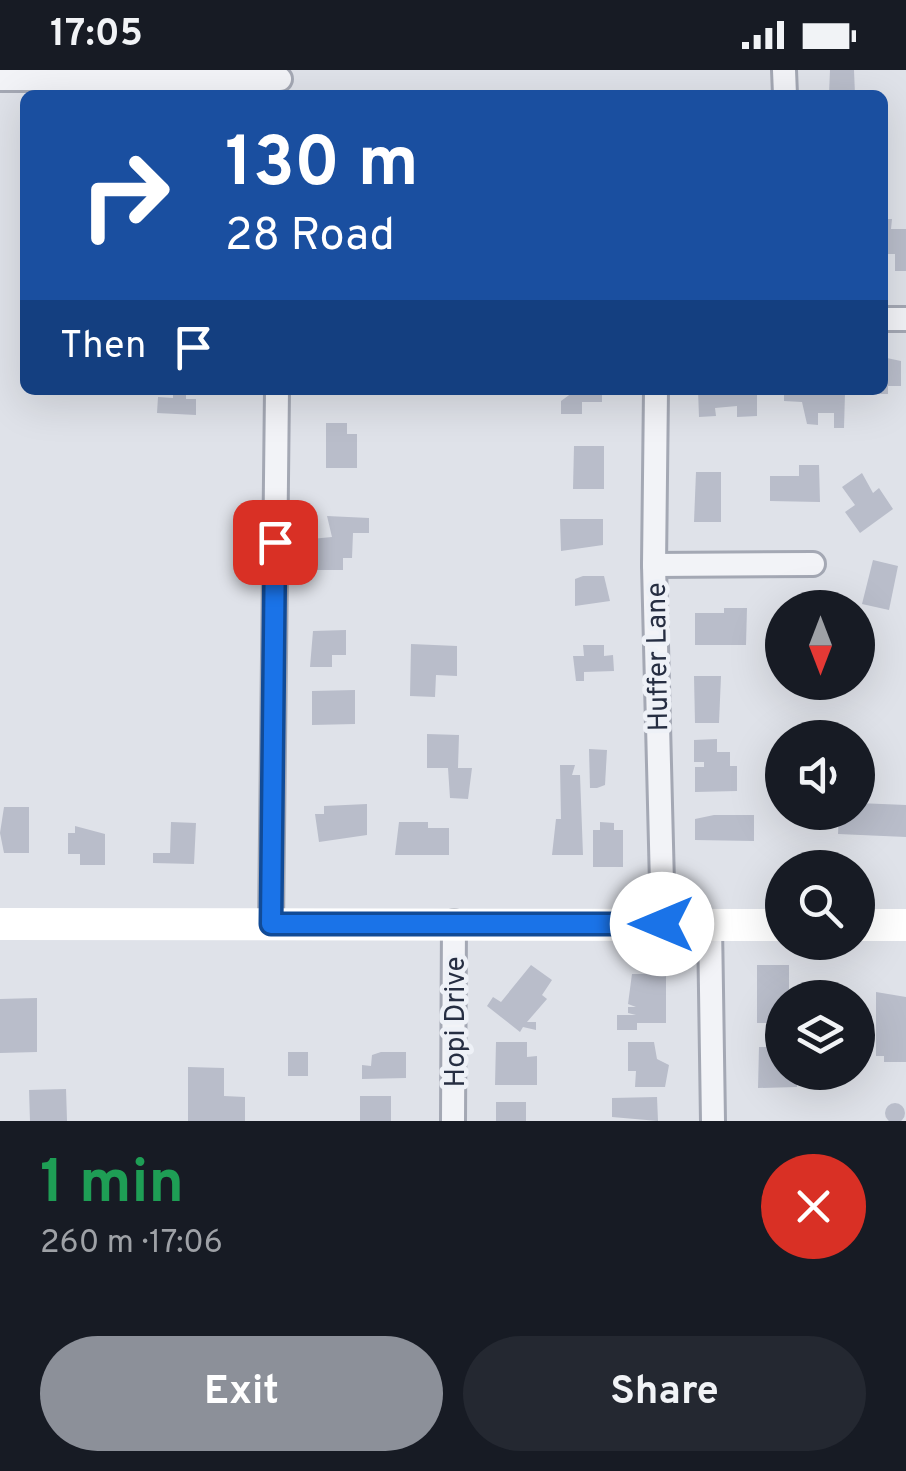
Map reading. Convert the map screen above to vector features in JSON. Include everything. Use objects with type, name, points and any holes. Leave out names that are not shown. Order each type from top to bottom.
[{"type":"main road","points":[[0,924],[765,925]]},
{"type":"main road","points":[[875,925],[906,926]]},
{"type":"street","points":[[0,79],[280,82]]},
{"type":"street","points":[[271,924],[276,395]]},
{"type":"street","name":"Huffer Lane","points":[[656,395],[654,565],[662,924]]},
{"type":"street","points":[[654,565],[813,564]]},
{"type":"street","name":"Hopi Drive","points":[[453,1121],[454,922]]},
{"type":"street","points":[[710,925],[713,1121]]},
{"type":"building","points":[[830,70],[854,70],[855,90],[829,90]]},
{"type":"building","points":[[888,219],[892,219],[891,229],[906,229],[906,271],[895,271],[895,254],[888,254]]},
{"type":"building","points":[[888,358],[901,361],[901,386],[888,386]]},
{"type":"building","points":[[186,395],[186,399],[196,399],[196,415],[157,413],[158,397]]},
{"type":"building","points":[[569,395],[602,395],[602,402],[582,402],[582,414],[561,414],[561,401]]},
{"type":"building","points":[[698,395],[757,395],[757,416],[737,417],[737,406],[715,408],[716,416],[699,417]]},
{"type":"building","points":[[784,395],[845,395],[844,428],[834,428],[834,413],[818,413],[818,425],[807,424],[802,402],[784,401]]},
{"type":"building","points":[[326,423],[347,423],[347,434],[357,434],[357,468],[326,468]]},
{"type":"building","points":[[574,446],[604,446],[604,489],[573,489]]},
{"type":"building","points":[[799,465],[819,465],[820,502],[770,501],[770,476],[799,476]]},
{"type":"building","points":[[696,472],[721,472],[721,522],[694,522]]},
{"type":"building","points":[[862,473],[873,493],[879,488],[893,509],[860,533],[845,512],[855,505],[842,487]]},
{"type":"building","points":[[327,516],[369,518],[369,533],[353,533],[352,558],[343,558],[343,570],[311,570],[311,560],[307,560],[311,539],[332,537]]},
{"type":"building","points":[[560,519],[603,519],[603,545],[561,551]]},
{"type":"building","points":[[873,560],[898,566],[889,610],[875,607],[875,590],[866,590]]},
{"type":"building","points":[[604,576],[610,601],[575,606],[575,579]]},
{"type":"building","points":[[724,608],[747,608],[746,645],[695,645],[695,613],[724,613]]},
{"type":"building","points":[[346,630],[346,655],[332,655],[332,667],[310,667],[313,631]]},
{"type":"building","points":[[411,644],[457,646],[457,676],[436,675],[435,697],[410,696]]},
{"type":"building","points":[[583,645],[604,645],[604,656],[613,655],[614,671],[584,672],[584,681],[576,681],[573,656],[584,656]]},
{"type":"building","points":[[694,676],[721,676],[719,723],[695,723]]},
{"type":"building","points":[[355,690],[355,724],[312,725],[312,691]]},
{"type":"building","points":[[427,734],[459,735],[458,768],[472,768],[468,799],[450,798],[448,768],[427,768]]},
{"type":"building","points":[[717,739],[717,752],[730,752],[730,766],[737,766],[737,791],[695,792],[695,767],[704,767],[704,762],[694,762],[694,740]]},
{"type":"building","points":[[589,749],[607,750],[605,785],[597,788],[590,788]]},
{"type":"building","points":[[560,765],[575,765],[572,775],[580,775],[583,855],[552,855],[556,819],[561,819]]},
{"type":"building","points":[[367,804],[367,835],[319,842],[315,814],[324,814],[324,806]]},
{"type":"building","points":[[875,804],[906,805],[906,837],[838,834],[838,830],[875,830]]},
{"type":"building","points":[[4,807],[29,807],[29,853],[4,853],[0,833]]},
{"type":"building","points":[[754,815],[754,841],[695,840],[695,819]]},
{"type":"building","points":[[171,822],[196,823],[194,864],[153,863],[153,853],[170,853]]},
{"type":"building","points":[[399,822],[428,822],[428,828],[449,828],[449,855],[395,855]]},
{"type":"building","points":[[600,822],[614,823],[614,830],[623,830],[623,867],[593,867],[593,830],[600,830]]},
{"type":"building","points":[[75,826],[105,834],[105,865],[80,865],[80,854],[68,854],[68,833],[75,833]]},
{"type":"building","points":[[531,965],[552,980],[542,995],[547,999],[527,1022],[536,1022],[536,1030],[523,1027],[520,1032],[487,1006],[493,997],[501,1002]]},
{"type":"building","points":[[757,965],[789,965],[789,980],[765,980],[765,1023],[757,1023]]},
{"type":"building","points":[[632,974],[666,974],[666,1023],[637,1023],[637,1030],[617,1030],[617,1015],[636,1015],[628,1013],[628,1007],[636,1007],[628,1004]]},
{"type":"building","points":[[876,992],[906,997],[906,1062],[884,1062],[884,1056],[876,1056]]},
{"type":"building","points":[[37,998],[37,1052],[0,1053],[0,999]]},
{"type":"building","points":[[496,1042],[527,1042],[527,1057],[537,1056],[537,1085],[495,1085]]},
{"type":"building","points":[[628,1042],[654,1042],[657,1059],[669,1065],[665,1087],[635,1087],[636,1071],[628,1071]]},
{"type":"building","points":[[759,1047],[765,1047],[765,1088],[758,1088]]},
{"type":"building","points":[[288,1052],[308,1052],[308,1076],[288,1076]]},
{"type":"building","points":[[406,1052],[406,1078],[362,1079],[362,1065],[371,1066],[372,1055]]},
{"type":"building","points":[[188,1067],[224,1068],[224,1096],[245,1097],[245,1121],[188,1121]]},
{"type":"building","points":[[66,1089],[67,1121],[30,1121],[29,1090]]},
{"type":"building","points":[[360,1096],[391,1096],[391,1121],[360,1121]]},
{"type":"building","points":[[657,1097],[658,1121],[612,1117],[612,1098]]},
{"type":"building","points":[[496,1102],[526,1102],[526,1121],[496,1121]]},
{"type":"building","points":[[891,1103],[899,1103],[905,1109],[901,1121],[885,1117],[885,1109]]},
{"type":"route","points":[[275,542],[271,924],[662,924]]}]
